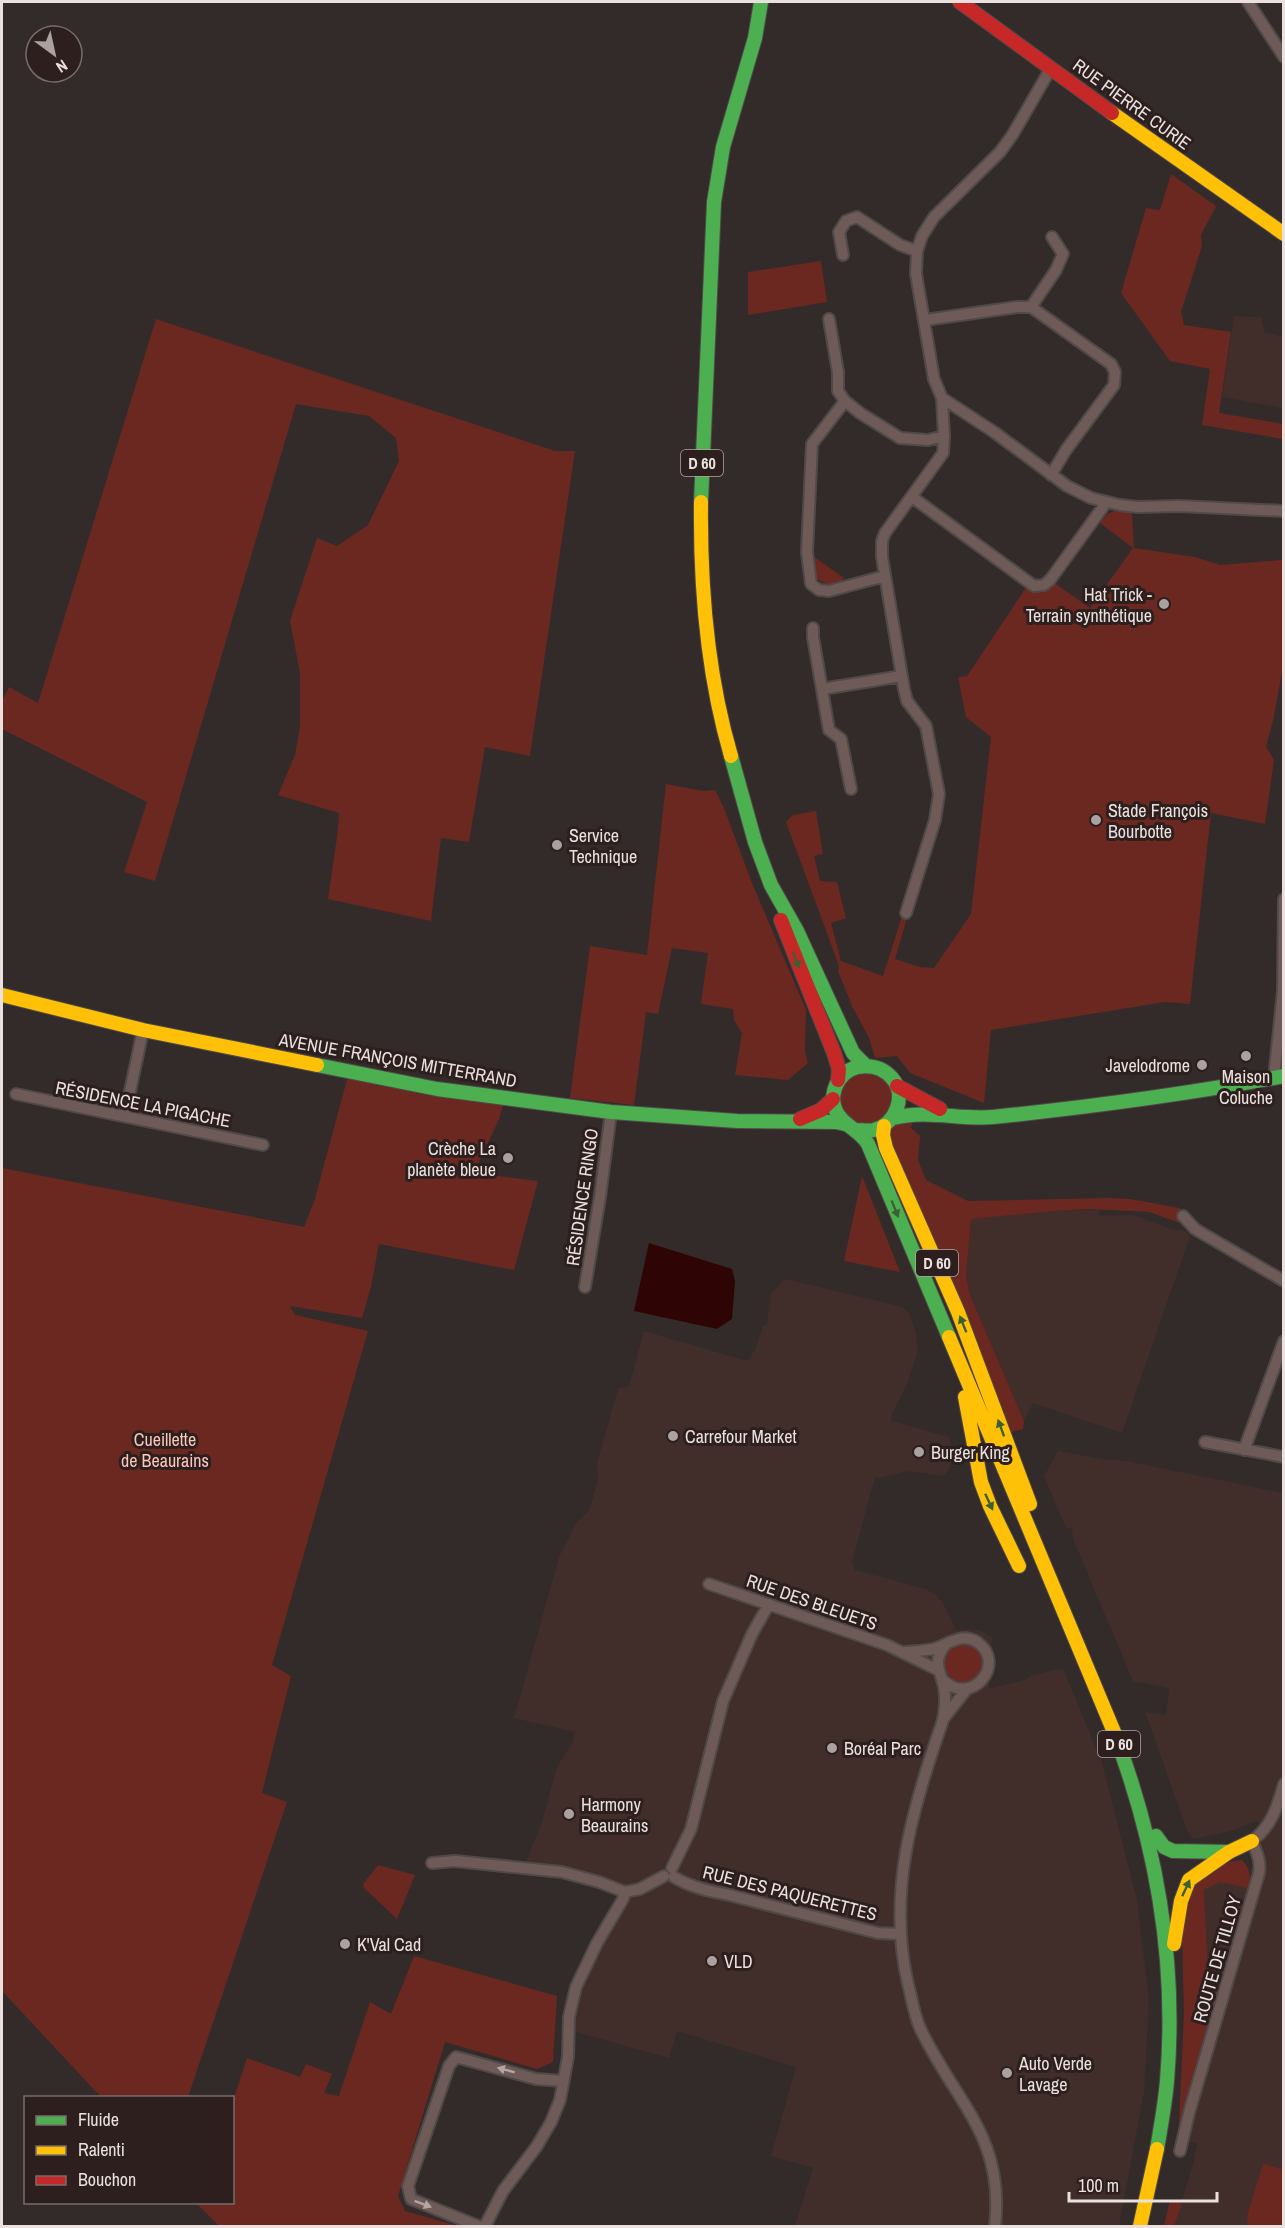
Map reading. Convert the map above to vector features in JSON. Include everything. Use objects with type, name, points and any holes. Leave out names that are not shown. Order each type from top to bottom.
[{"type":"main road","name":"D 60","points":[[761,2],[755,38],[723,147],[714,202],[701,485],[700,560],[706,627],[721,722],[744,809],[781,919],[834,1053],[839,1069],[838,1080]]},
{"type":"main road","name":"D 60","points":[[755,38],[774,2]]},
{"type":"main road","name":"RUE PIERRE CURIE","points":[[960,2],[1284,234]]},
{"type":"main road","name":"D 60","points":[[771,885],[797,931],[853,1053],[865,1065]]},
{"type":"main road","name":"AVENUE FRANÇOIS MITTERRAND","points":[[2,995],[143,1030],[437,1089],[611,1112],[737,1121],[793,1121],[850,1127]]},
{"type":"main road","points":[[949,1113],[897,1086],[884,1071],[865,1065],[850,1070],[838,1080],[833,1099],[837,1115],[850,1127],[869,1131],[919,1112],[984,1117],[1052,1111],[1179,1095],[1279,1077]]},
{"type":"main road","points":[[888,1122],[898,1106],[897,1086]]},
{"type":"main road","points":[[793,1121],[821,1110],[833,1099]]},
{"type":"main road","name":"D 60","points":[[888,1122],[883,1135],[886,1148],[958,1312],[1051,1557],[1125,1735],[1156,1836],[1163,1866],[1174,1944],[1177,1992],[1173,2098],[1169,2138],[1151,2226]]},
{"type":"main road","name":"D 60","points":[[850,1127],[865,1139],[873,1154],[1121,1748],[1137,1796],[1156,1880],[1169,1978],[1168,2072],[1150,2191],[1140,2226]]},
{"type":"main road","points":[[943,1324],[950,1358],[966,1401],[978,1472],[1019,1566]]},
{"type":"main road","points":[[1156,1836],[1162,1846],[1176,1853],[1229,1852]]},
{"type":"main road","points":[[1174,1944],[1181,1901],[1189,1880],[1229,1852],[1252,1841]]},
{"type":"street","points":[[1248,2],[1284,57]]},
{"type":"street","points":[[906,913],[935,820],[939,794],[926,726],[907,701],[904,689],[885,576],[882,541],[890,525],[943,453],[942,398],[934,379],[916,274],[917,251],[927,226],[934,217],[980,173],[1013,134],[1051,68]]},
{"type":"street","points":[[843,255],[839,232],[846,221],[857,218],[900,245],[917,251]]},
{"type":"street","points":[[1031,307],[1056,270],[1063,254],[1052,237]]},
{"type":"street","points":[[925,320],[1031,307],[1111,364],[1115,372],[1114,385],[1066,450],[1051,475]]},
{"type":"street","points":[[829,319],[838,372],[838,391],[845,401],[900,438],[928,440],[944,436]]},
{"type":"street","points":[[942,398],[994,432],[1067,486],[1103,501],[1137,507],[1284,511]]},
{"type":"street","points":[[845,401],[812,444],[807,552],[811,584],[819,590],[829,591],[885,576]]},
{"type":"street","points":[[912,497],[1034,586],[1044,585],[1050,580],[1103,507],[1103,501]]},
{"type":"street","points":[[813,628],[829,730],[841,739],[851,789]]},
{"type":"street","points":[[822,689],[902,676]]},
{"type":"street","points":[[1279,1077],[1284,899]]},
{"type":"street","points":[[125,1115],[143,1030]]},
{"type":"street","name":"RÉSIDENCE LA PIGACHE","points":[[16,1094],[263,1145]]},
{"type":"street","name":"RÉSIDENCE RINGO","points":[[585,1287],[611,1112]]},
{"type":"street","points":[[1183,1215],[1195,1229],[1284,1281]]},
{"type":"street","points":[[1244,1450],[1284,1341]]},
{"type":"street","points":[[1206,1442],[1284,1457]]},
{"type":"street","name":"RUE DES BLEUETS","points":[[709,1584],[904,1652],[940,1674]]},
{"type":"street","points":[[432,1863],[455,1862],[562,1872],[625,1892],[640,1889],[670,1874],[691,1829],[723,1701],[752,1634],[769,1604]]},
{"type":"street","points":[[904,1652],[924,1651],[959,1638],[977,1642],[985,1650],[989,1663],[985,1676],[976,1686],[967,1689],[953,1687],[940,1674]]},
{"type":"street","points":[[945,1645],[937,1661],[945,1698],[944,1719],[916,1809],[904,1860],[899,1911],[900,1934],[904,1969],[920,2027],[987,2144],[997,2196],[995,2226]]},
{"type":"street","points":[[944,1719],[967,1689]]},
{"type":"street","points":[[1252,1841],[1279,1816],[1284,1784]]},
{"type":"street","name":"ROUTE DE TILLOY","points":[[1180,2151],[1259,1873],[1259,1856],[1252,1841]]},
{"type":"street","name":"RUE DES PAQUERETTES","points":[[670,1874],[682,1882],[708,1891],[878,1933],[900,1934]]},
{"type":"street","points":[[485,2226],[503,2191],[537,2146],[551,2122],[560,2100],[568,2057],[569,2017],[576,1987],[583,1969],[625,1892]]},
{"type":"street","points":[[478,2226],[411,2199],[408,2186],[449,2066],[456,2057],[536,2079],[563,2081]]},
{"type":"shaded area","points":[[1234,316],[1261,317],[1265,333],[1283,337],[1283,408],[1222,397]]},
{"type":"shaded area","points":[[1099,1210],[1099,1216],[1133,1215],[1171,1229],[1185,1231],[1190,1236],[1122,1433],[1033,1403],[1024,1421],[970,1295],[966,1276],[971,1219],[1054,1211]]},
{"type":"shaded area","points":[[649,1243],[732,1269],[735,1281],[732,1319],[717,1329],[634,1311]]},
{"type":"shaded area","name":"Boréal Parc","points":[[785,1279],[903,1307],[909,1313],[916,1333],[918,1351],[891,1421],[949,1437],[953,1456],[949,1470],[943,1476],[909,1471],[875,1477],[852,1562],[855,1570],[926,1589],[937,1596],[944,1605],[956,1630],[980,1630],[993,1638],[991,1645],[996,1660],[989,1689],[1063,1668],[1102,1763],[1137,1900],[1149,2000],[1144,2092],[1119,2226],[795,2226],[813,2168],[771,2156],[796,2067],[677,2031],[669,2058],[569,2030],[576,1987],[625,1892],[554,1866],[526,1862],[542,1822],[557,1767],[573,1742],[575,1732],[514,1718],[559,1557],[577,1522],[589,1511],[598,1480],[597,1463],[618,1389],[629,1386],[644,1331],[747,1361],[755,1350],[763,1326],[767,1325],[771,1293]]},
{"type":"shaded area","points":[[1058,1451],[1131,1462],[1283,1493],[1284,2169],[1263,2164],[1248,2225],[1251,2226],[1174,2226],[1197,2144],[1183,2139],[1228,1977],[1208,1973],[1204,1890],[1220,1882],[1251,1880],[1250,1869],[1260,1865],[1252,1841],[1268,1827],[1256,1821],[1231,1831],[1193,1839],[1188,1833],[1145,1712],[1166,1715],[1169,1688],[1133,1681],[1073,1539],[1072,1529],[1066,1528],[1044,1476]]},
{"type":"green space","points":[[1171,174],[1216,206],[1201,235],[1202,246],[1181,312],[1184,325],[1231,332],[1219,413],[1283,424],[1283,439],[1202,425],[1210,369],[1170,361],[1121,293],[1146,208],[1160,210]]},
{"type":"green space","points":[[821,261],[827,302],[748,315],[748,272]]},
{"type":"green space","points":[[156,319],[555,451],[575,451],[530,756],[485,747],[469,842],[441,838],[431,921],[328,899],[339,813],[278,795],[295,755],[300,726],[300,673],[290,621],[317,538],[337,546],[368,525],[399,461],[396,438],[369,416],[296,404],[155,881],[124,872],[147,802],[2,729],[2,701],[9,687],[38,703]]},
{"type":"green space","name":"Stade François Bourbotte","points":[[1115,511],[1130,512],[1132,515],[1134,548],[1195,557],[1220,565],[1283,560],[1283,667],[1266,746],[1274,760],[1265,824],[1211,813],[1190,1004],[1165,1002],[991,1030],[984,1103],[910,1073],[897,1056],[875,1058],[869,1038],[852,1006],[838,971],[839,966],[786,822],[793,815],[816,811],[823,854],[814,856],[820,881],[837,882],[846,918],[831,923],[841,961],[883,976],[902,916],[907,918],[895,959],[920,967],[934,968],[971,914],[991,737],[966,717],[958,677],[967,676],[1029,583],[1050,580],[1090,608],[1133,548],[1100,523],[1107,514]]},
{"type":"green space","points":[[813,556],[844,578],[840,584],[829,586],[816,578]]},
{"type":"green space","points":[[666,784],[703,791],[715,790],[806,1010],[805,1052],[808,1063],[788,1080],[735,1075],[742,1033],[734,1020],[733,1009],[701,1004],[708,953],[672,948],[658,1014],[646,1012],[634,1105],[570,1098],[590,946],[647,955]]},
{"type":"green space","name":"Cueillette de Beaurains","points":[[349,1072],[505,1099],[499,1119],[474,1173],[538,1181],[514,1270],[379,1244],[371,1287],[362,1318],[290,1306],[295,1315],[368,1331],[272,1665],[291,1676],[262,1793],[287,1802],[188,2096],[100,2096],[2,1991],[2,1168],[304,1227],[314,1202]]},
{"type":"green space","points":[[866,1072],[876,1074],[884,1080],[890,1088],[892,1098],[890,1108],[884,1116],[876,1122],[866,1124],[856,1122],[848,1116],[842,1108],[840,1098],[842,1088],[848,1080],[856,1074]]},
{"type":"green space","points":[[914,1116],[911,1128],[920,1136],[918,1160],[926,1180],[968,1201],[1130,1199],[1180,1208],[1183,1216],[1180,1223],[1149,1212],[1090,1209],[971,1219],[966,1276],[970,1295],[1024,1421],[1023,1429],[1008,1433],[889,1140],[893,1126]]},
{"type":"green space","points":[[862,1176],[900,1272],[844,1261]]},
{"type":"green space","points":[[963,1644],[976,1650],[982,1663],[976,1676],[963,1682],[950,1676],[944,1663],[950,1650]]},
{"type":"green space","points":[[1242,1860],[1250,1873],[1248,1888],[1220,1882],[1204,1890],[1208,1973],[1228,1977],[1178,2145],[1184,2013],[1182,1939],[1185,1887],[1226,1862]]},
{"type":"green space","points":[[378,1865],[415,1875],[397,1919],[363,1887]]},
{"type":"green space","points":[[414,1956],[557,1996],[553,2062],[537,2069],[445,2042],[398,2196],[405,2211],[458,2226],[219,2226],[197,2204],[234,2204],[234,2098],[247,2058],[300,2077],[306,2064],[332,2074],[324,2093],[339,2096],[370,2002],[391,2014]]},
{"type":"green space","points":[[1263,2164],[1283,2169],[1283,2226],[1248,2226],[1247,2216]]},
{"type":"green space","points":[[1170,2200],[1182,2203],[1174,2226],[1164,2226]]},
{"type":"traffic: fast","points":[[701,502],[714,202],[723,147],[755,38],[761,2]]},
{"type":"traffic: fast","points":[[731,756],[755,842],[771,885],[797,931],[853,1053],[865,1065]]},
{"type":"traffic: fast","points":[[317,1065],[437,1089],[611,1112],[737,1121],[845,1124]]},
{"type":"traffic: fast","points":[[856,1130],[872,1130],[882,1127],[897,1108],[899,1092],[896,1085],[892,1078],[880,1069],[857,1067],[844,1074],[835,1087],[834,1107],[842,1120],[868,1144],[949,1337]]},
{"type":"traffic: fast","points":[[893,1118],[918,1114],[993,1117],[1176,1094],[1284,1076]]},
{"type":"traffic: fast","points":[[1114,1732],[1129,1774],[1152,1860],[1166,1947],[1169,2036],[1166,2090],[1157,2149]]},
{"type":"traffic: fast","points":[[1156,1836],[1164,1847],[1173,1851],[1229,1852]]},
{"type":"traffic: slow","points":[[1112,113],[1284,234]]},
{"type":"traffic: slow","points":[[701,502],[702,566],[707,630],[716,694],[731,756]]},
{"type":"traffic: slow","points":[[2,995],[143,1030],[317,1065]]},
{"type":"traffic: slow","points":[[884,1126],[883,1135],[886,1148],[958,1312],[1030,1504]]},
{"type":"traffic: slow","points":[[949,1337],[1114,1732]]},
{"type":"traffic: slow","points":[[965,1397],[981,1482],[1019,1566]]},
{"type":"traffic: slow","points":[[1174,1944],[1181,1901],[1189,1880],[1229,1852],[1252,1841]]},
{"type":"traffic: slow","points":[[1140,2226],[1157,2149]]},
{"type":"traffic: jam","points":[[960,2],[1112,113]]},
{"type":"traffic: jam","points":[[781,920],[834,1053],[839,1069],[838,1080]]},
{"type":"traffic: jam","points":[[897,1086],[940,1109]]},
{"type":"traffic: jam","points":[[800,1119],[821,1110],[833,1099]]},
{"type":"place","name":"Hat Trick - Terrain synthétique","points":[[1164,604]]},
{"type":"place","name":"Stade François Bourbotte","points":[[1096,820]]},
{"type":"place","name":"Service Technique","points":[[557,845]]},
{"type":"place","name":"Maison Coluche","points":[[1246,1056]]},
{"type":"place","name":"Javelodrome","points":[[1202,1065]]},
{"type":"place","name":"Crèche La planète bleue","points":[[508,1158]]},
{"type":"place","name":"Carrefour Market","points":[[673,1436]]},
{"type":"place","name":"Burger King","points":[[919,1452]]},
{"type":"place","name":"Boréal Parc","points":[[832,1748]]},
{"type":"place","name":"Harmony Beaurains","points":[[569,1814]]},
{"type":"place","name":"K'Val Cad","points":[[345,1944]]},
{"type":"place","name":"VLD","points":[[712,1961]]},
{"type":"place","name":"Auto Verde Lavage","points":[[1007,2073]]}]
